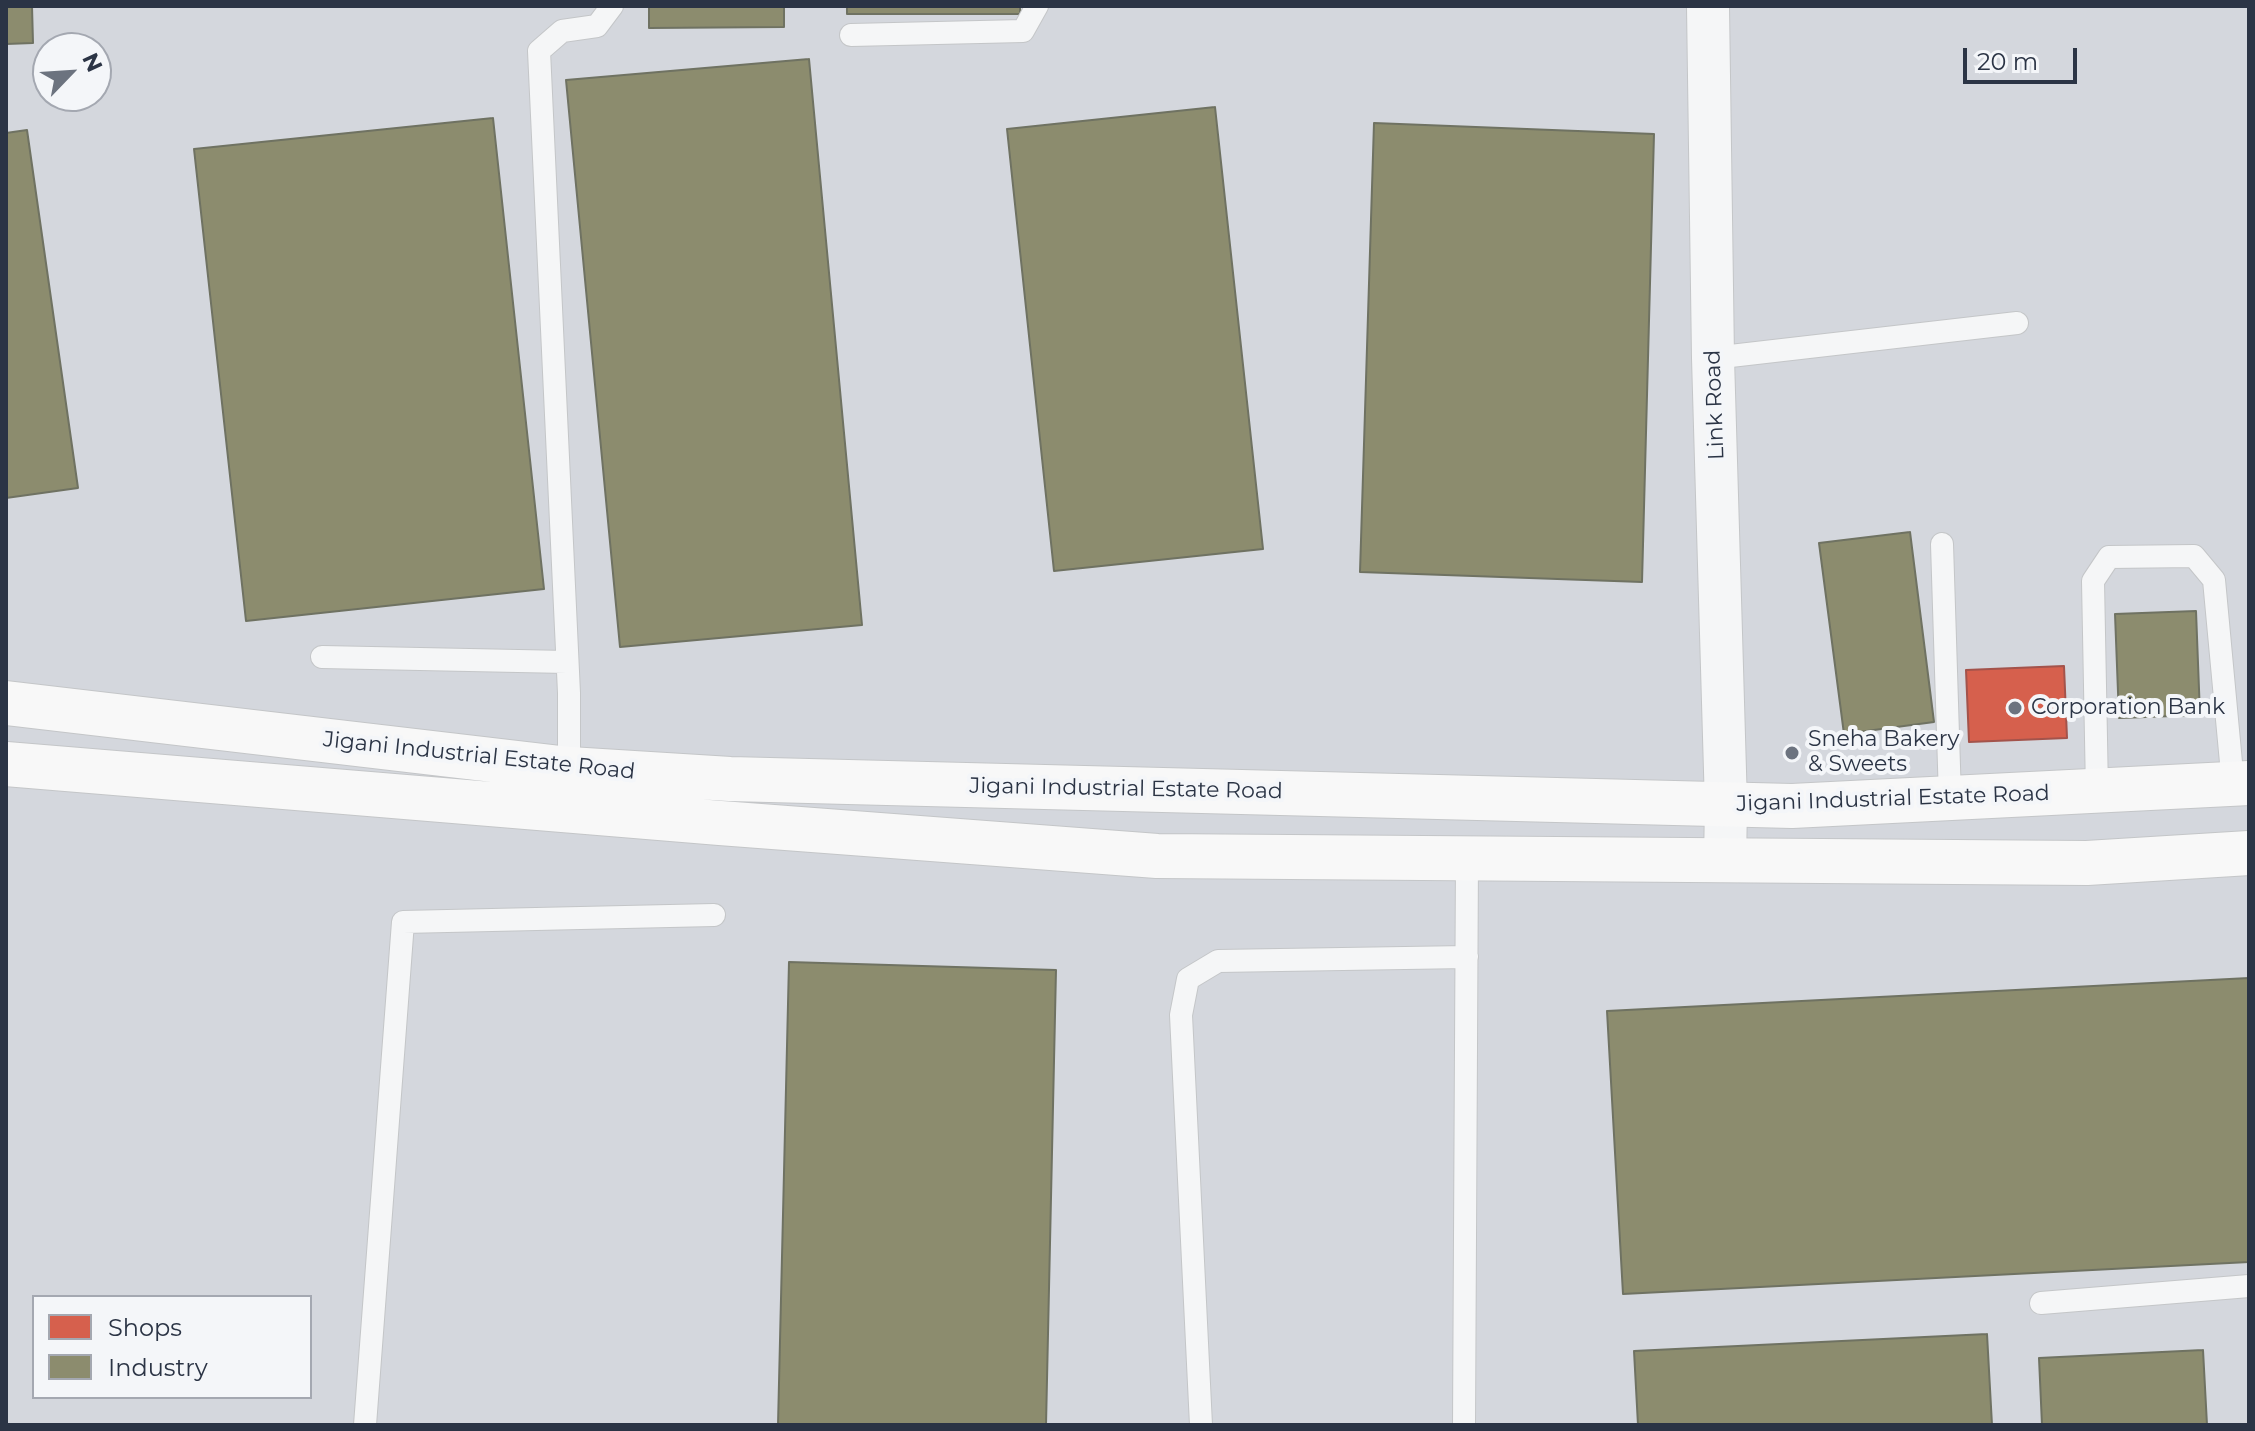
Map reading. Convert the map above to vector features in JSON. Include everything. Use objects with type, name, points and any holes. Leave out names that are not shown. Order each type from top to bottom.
[{"type":"main road","name":"Jigani Industrial Estate Road","points":[[6,703],[569,769],[730,779],[1792,806],[2241,784]]},
{"type":"main road","name":"Jigani Industrial Estate Road","points":[[6,764],[1157,856],[2087,863],[2249,853]]},
{"type":"street","name":"Link Road","points":[[1708,6],[1725,861]]},
{"type":"lane","points":[[569,769],[567,662],[539,51],[562,31],[597,26],[612,6]]},
{"type":"lane","points":[[851,35],[1023,31],[1037,6]]},
{"type":"lane","points":[[1713,358],[2017,323]]},
{"type":"lane","points":[[1942,544],[1950,798]]},
{"type":"lane","points":[[2097,791],[2093,581],[2109,557],[2194,556],[2214,580],[2241,784]]},
{"type":"lane","points":[[322,657],[567,662]]},
{"type":"lane","points":[[1464,1425],[1467,858]]},
{"type":"lane","points":[[365,1425],[403,922],[714,915]]},
{"type":"lane","points":[[1201,1425],[1181,1015],[1188,979],[1218,961],[1467,957]]},
{"type":"lane","points":[[2041,1303],[2249,1286]]},
{"type":"shaded area","points":[[6,6],[2249,6],[2249,1425],[6,1425]]},
{"type":"building: Shops","points":[[2064,666],[2067,738],[1969,742],[1966,670]]},
{"type":"building: Industry","points":[[6,6],[32,6],[32,43],[6,44]]},
{"type":"building: Industry","points":[[649,6],[784,6],[784,27],[649,28]]},
{"type":"building: Industry","points":[[847,6],[1020,6],[1020,14],[847,14]]},
{"type":"building: Industry","points":[[809,59],[862,625],[620,647],[566,80]]},
{"type":"building: Industry","points":[[1215,107],[1263,549],[1054,571],[1007,129]]},
{"type":"building: Industry","points":[[493,118],[544,589],[246,621],[194,149]]},
{"type":"building: Industry","points":[[1374,123],[1654,134],[1642,582],[1360,572]]},
{"type":"building: Industry","points":[[27,130],[78,488],[6,498],[6,133]]},
{"type":"building: Industry","points":[[1910,532],[1934,722],[1844,734],[1819,543]]},
{"type":"building: Industry","points":[[2196,611],[2200,715],[2119,718],[2115,614]]},
{"type":"building: Industry","points":[[789,962],[1056,970],[1046,1425],[778,1425]]},
{"type":"building: Industry","points":[[2249,978],[2249,1262],[1623,1294],[1607,1011]]},
{"type":"building: Industry","points":[[1987,1334],[1992,1425],[1638,1425],[1634,1351]]},
{"type":"building: Industry","points":[[2203,1350],[2207,1425],[2042,1425],[2039,1358]]},
{"type":"place","name":"Corporation Bank","points":[[2015,708]]},
{"type":"place","name":"Sneha Bakery & Sweets","points":[[1792,753]]}]
